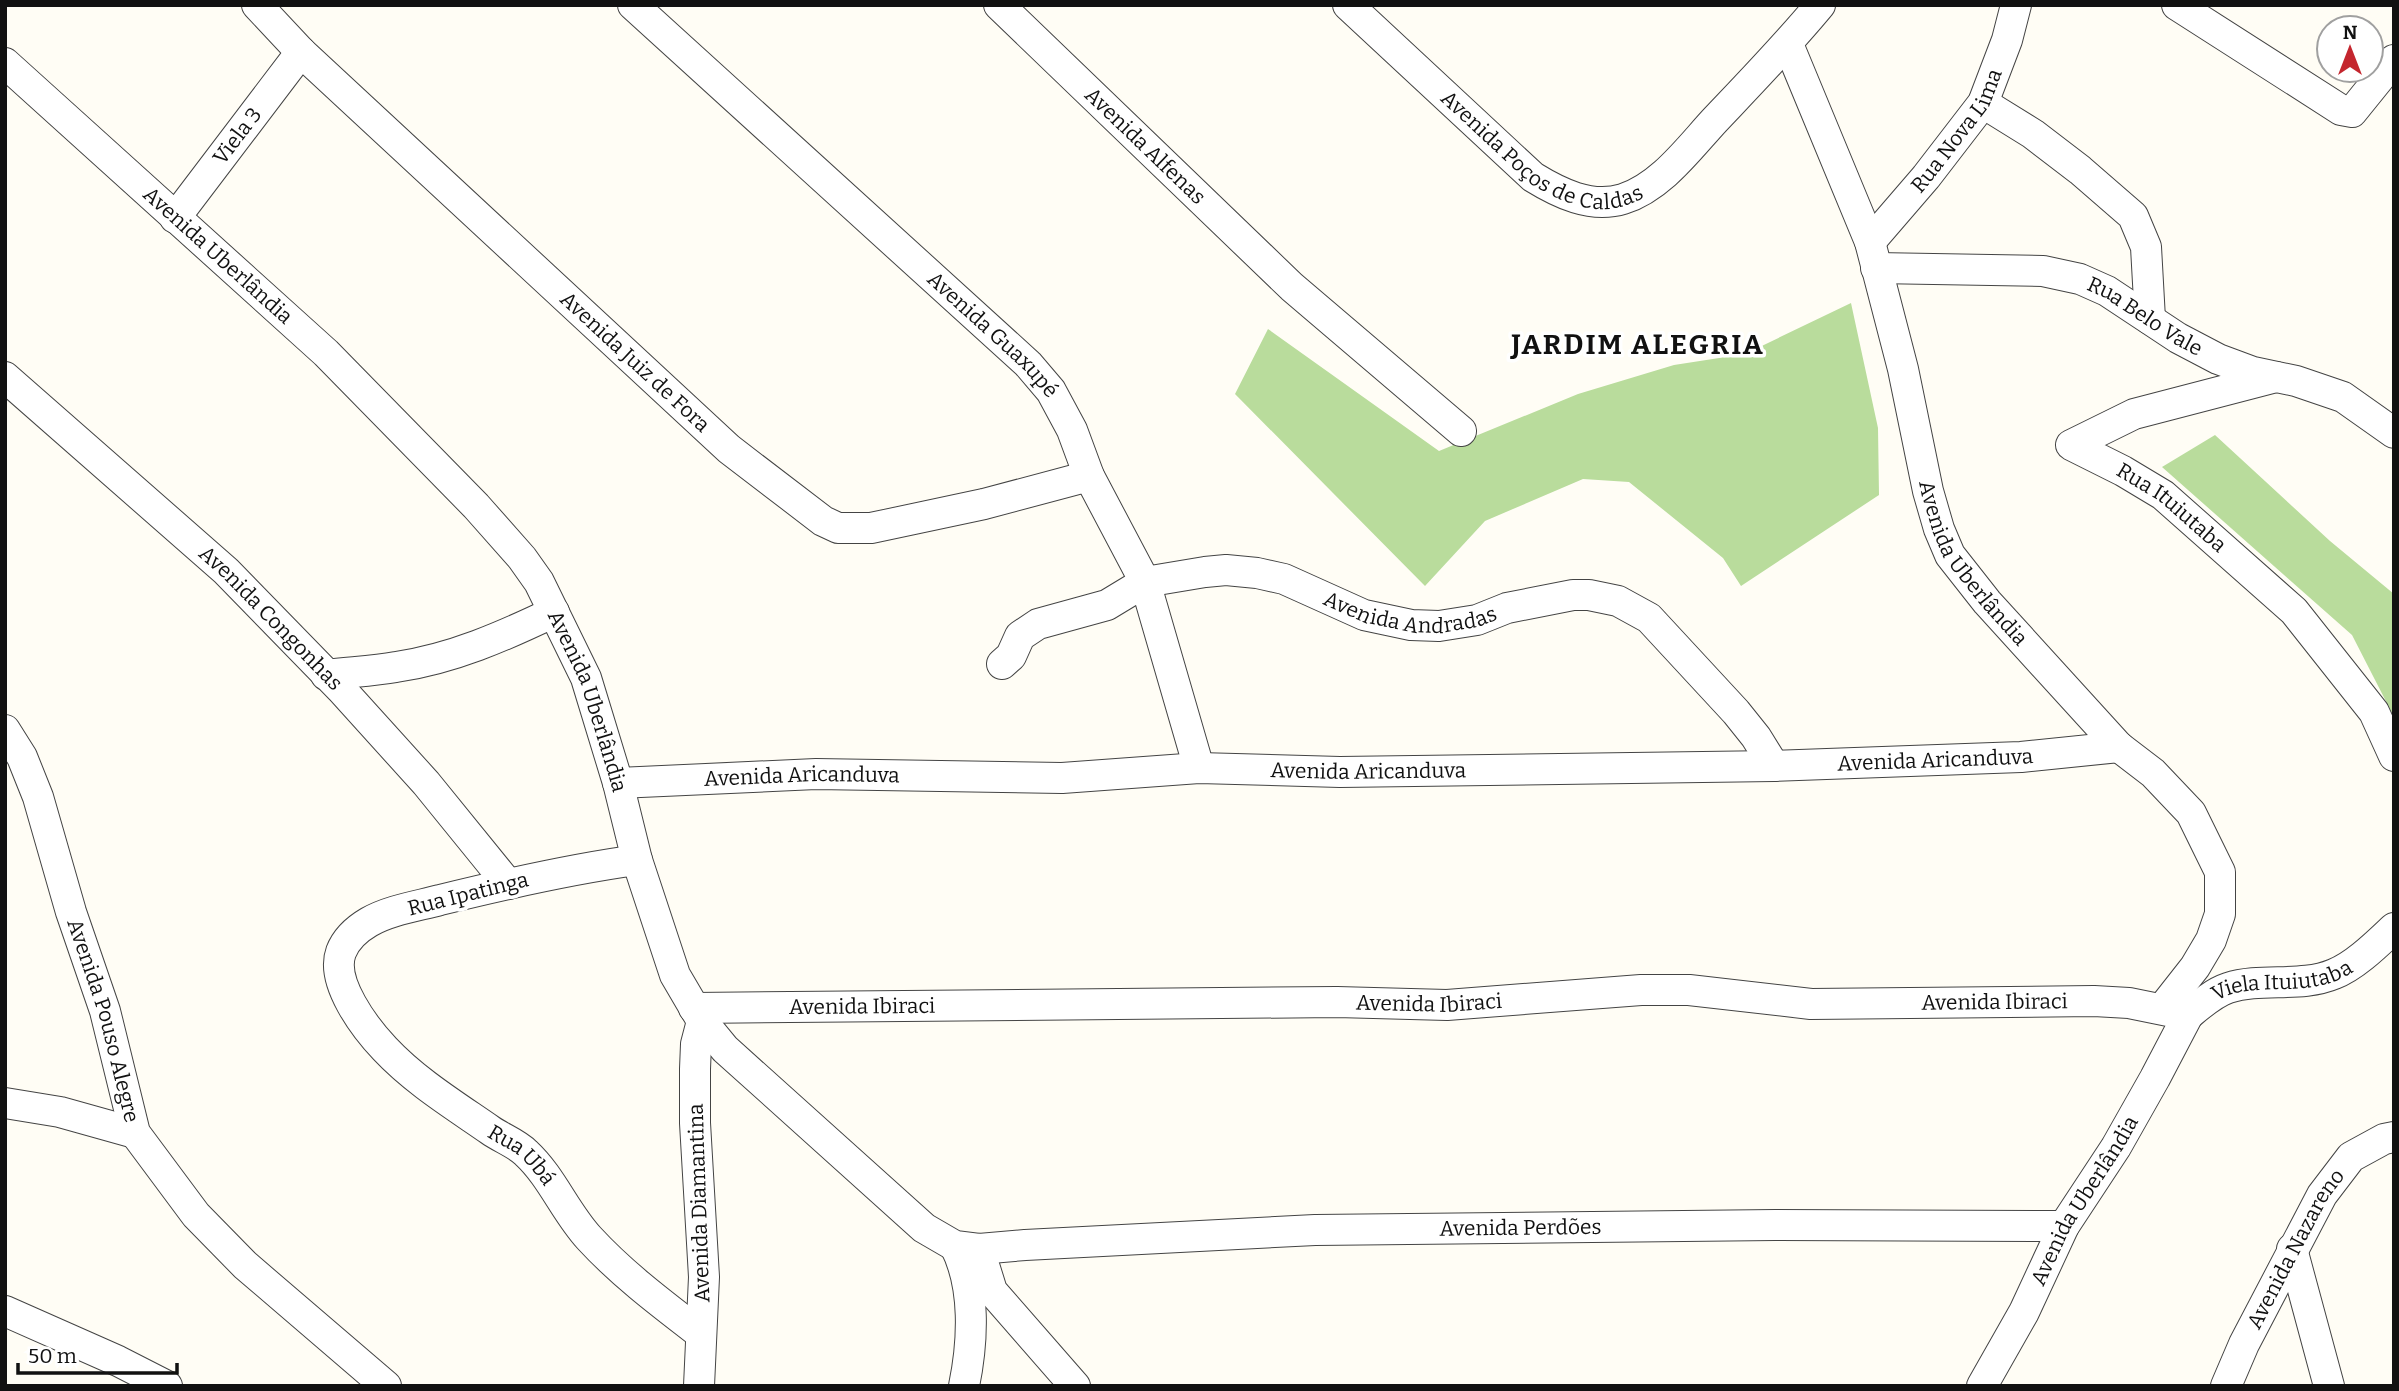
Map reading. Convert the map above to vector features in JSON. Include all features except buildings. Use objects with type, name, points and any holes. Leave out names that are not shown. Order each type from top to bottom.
[{"type":"street","name":"Avenida Juiz de Fora","points":[[257,5],[301,52],[729,449],[823,521],[838,528],[871,528],[1088,476]]},
{"type":"street","name":"Avenida Guaxupé","points":[[634,5],[1028,364],[1051,391],[1072,430],[1088,476],[1145,582],[1199,768]]},
{"type":"street","name":"Avenida Alfenas","points":[[999,5],[1292,287],[1461,431]]},
{"type":"street","name":"Avenida Poços de Caldas","points":[[1348,5],[1533,177],[1559,193],[1591,202],[1623,200],[1657,181],[1788,44],[1820,5]]},
{"type":"street","name":"Rua Nova Lima","points":[[1873,255],[1926,177],[1983,103],[2017,5]]},
{"type":"street","points":[[2176,5],[2341,110],[2353,112],[2394,60]]},
{"type":"street","name":"Avenida Uberlândia","points":[[1788,44],[1873,255],[1903,369],[1928,491],[1950,555],[1987,603],[2119,747],[2153,773],[2191,813],[2220,872],[2220,914],[2211,940],[2195,967],[2175,1012],[2155,1078],[2116,1147],[2064,1226],[2024,1312],[1982,1386]]},
{"type":"street","name":"Viela 3","points":[[175,218],[301,52]]},
{"type":"street","name":"Avenida Uberlândia","points":[[5,63],[326,353],[476,506],[522,558],[539,582],[586,678],[618,783],[637,860],[675,975],[698,1014],[725,1049],[924,1228],[967,1248]]},
{"type":"street","points":[[1983,103],[2034,134],[2091,178],[2133,216],[2146,247],[2150,319]]},
{"type":"street","name":"Rua Belo Vale","points":[[1873,255],[2043,271],[2080,279],[2107,291],[2178,338],[2217,359],[2343,397],[2394,433]]},
{"type":"street","name":"Avenida Congonhas","points":[[5,377],[226,571],[426,783],[508,884]]},
{"type":"street","name":"Rua Ituiutaba","points":[[2276,377],[2134,414],[2071,445],[2163,495],[2294,611],[2374,712],[2394,756]]},
{"type":"street","name":"Avenida Andradas","points":[[1002,664],[1010,656],[1020,636],[1038,624],[1107,605],[1145,582],[1226,570],[1284,579],[1364,615],[1411,625],[1439,626],[1477,620],[1507,608],[1573,595],[1589,595],[1618,601],[1649,618],[1756,737],[1774,766]]},
{"type":"street","points":[[326,675],[398,667],[442,657],[505,636],[554,612]]},
{"type":"street","name":"Avenida Pouso Alegre","points":[[5,730],[22,757],[38,797],[105,1012],[135,1133],[196,1214],[235,1255],[375,1383]]},
{"type":"street","name":"Avenida Aricanduva","points":[[618,783],[816,774],[1062,778],[1199,768],[1340,772],[1774,766],[2021,757],[2119,747]]},
{"type":"street","name":"Rua Ipatinga","points":[[340,979],[338,963],[348,939],[372,920],[580,867],[637,860]]},
{"type":"street","name":"Viela Ituiutaba","points":[[2175,1012],[2226,989],[2299,982],[2335,974],[2376,945],[2394,928]]},
{"type":"street","name":"Rua Ubá","points":[[340,979],[355,1009],[384,1048],[417,1078],[525,1152],[561,1197],[587,1236],[621,1269],[701,1334]]},
{"type":"street","name":"Avenida Ibiraci","points":[[698,1014],[1337,1002],[1447,1005],[1641,990],[1689,990],[1811,1004],[2094,1001],[2129,1003],[2175,1012]]},
{"type":"street","name":"Avenida Diamantina","points":[[698,1014],[695,1123],[704,1276],[699,1386]]},
{"type":"street","points":[[5,1103],[60,1112],[135,1133]]},
{"type":"street","name":"Avenida Nazareno","points":[[2226,1386],[2244,1345],[2322,1195],[2351,1157],[2384,1139],[2394,1137]]},
{"type":"street","name":"Avenida Perdões","points":[[967,1248],[1315,1230],[1775,1225],[2064,1226]]},
{"type":"street","points":[[964,1386],[968,1366],[969,1287],[963,1261],[967,1248]]},
{"type":"street","points":[[967,1248],[992,1291],[1075,1386]]},
{"type":"street","points":[[2292,1250],[2329,1386]]},
{"type":"street","points":[[5,1311],[118,1361],[167,1386]]},
{"type":"green space","points":[[1851,303],[1878,428],[1879,495],[1741,586],[1723,558],[1629,482],[1583,479],[1485,521],[1425,586],[1235,394],[1268,329],[1439,451],[1578,394],[1674,365],[1745,354]]},
{"type":"green space","points":[[2215,435],[2330,541],[2394,594],[2394,717],[2352,635],[2162,467]]},
{"type":"district","name":"JARDIM ALEGRIA","points":[[1638,344]]}]
